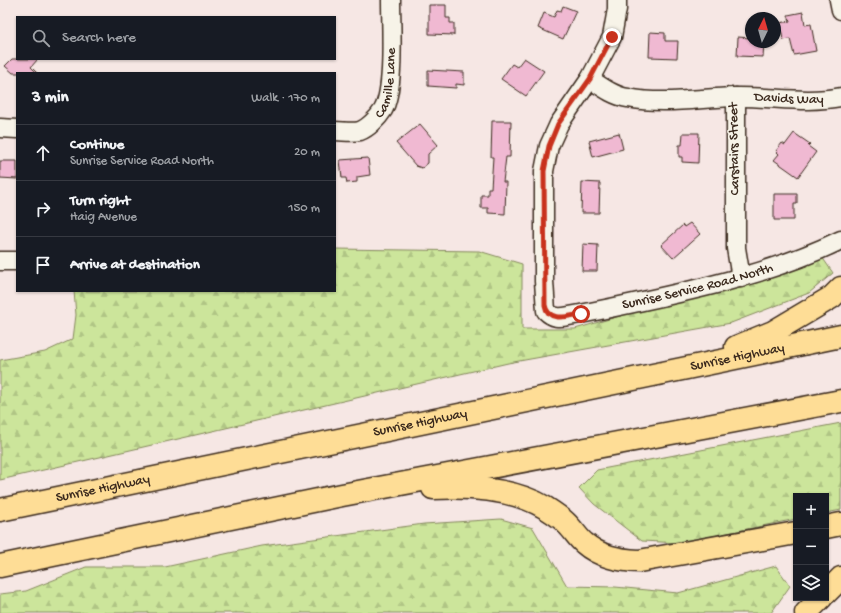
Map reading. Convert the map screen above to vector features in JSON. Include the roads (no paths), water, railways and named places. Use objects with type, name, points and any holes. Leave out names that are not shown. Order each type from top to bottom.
[{"type":"main road","points":[[690,367],[773,332],[832,297],[841,288]]},
{"type":"main road","name":"Sunrise Highway","points":[[0,510],[841,336]]},
{"type":"main road","points":[[0,566],[342,495],[841,401]]},
{"type":"main road","points":[[342,495],[438,488],[462,488],[495,491],[523,497],[535,502],[558,516],[585,544],[604,555],[622,560],[639,561],[793,534]]},
{"type":"main road","points":[[829,526],[841,524]]},
{"type":"main road","points":[[829,590],[841,578]]},
{"type":"main road","points":[[806,613],[818,601]]},
{"type":"street","name":"Camille Lane","points":[[336,131],[360,131],[370,125],[383,110],[388,94],[391,58],[391,0]]},
{"type":"street","points":[[590,79],[612,37],[617,9],[617,0]]},
{"type":"street","points":[[839,0],[841,10]]},
{"type":"street","name":"Carstairs Street","points":[[590,79],[614,94],[627,98],[654,102],[736,97],[736,248],[741,278]]},
{"type":"street","name":"Sunrise Service Road North","points":[[590,79],[558,124],[549,146],[544,171],[545,305],[546,311],[550,316],[559,318],[581,314],[681,293],[741,278],[794,260],[841,240]]},
{"type":"street","name":"Davids Way","points":[[736,97],[795,100],[826,100],[841,97]]},
{"type":"street","points":[[0,128],[16,129]]},
{"type":"street","points":[[0,261],[16,261]]}]
